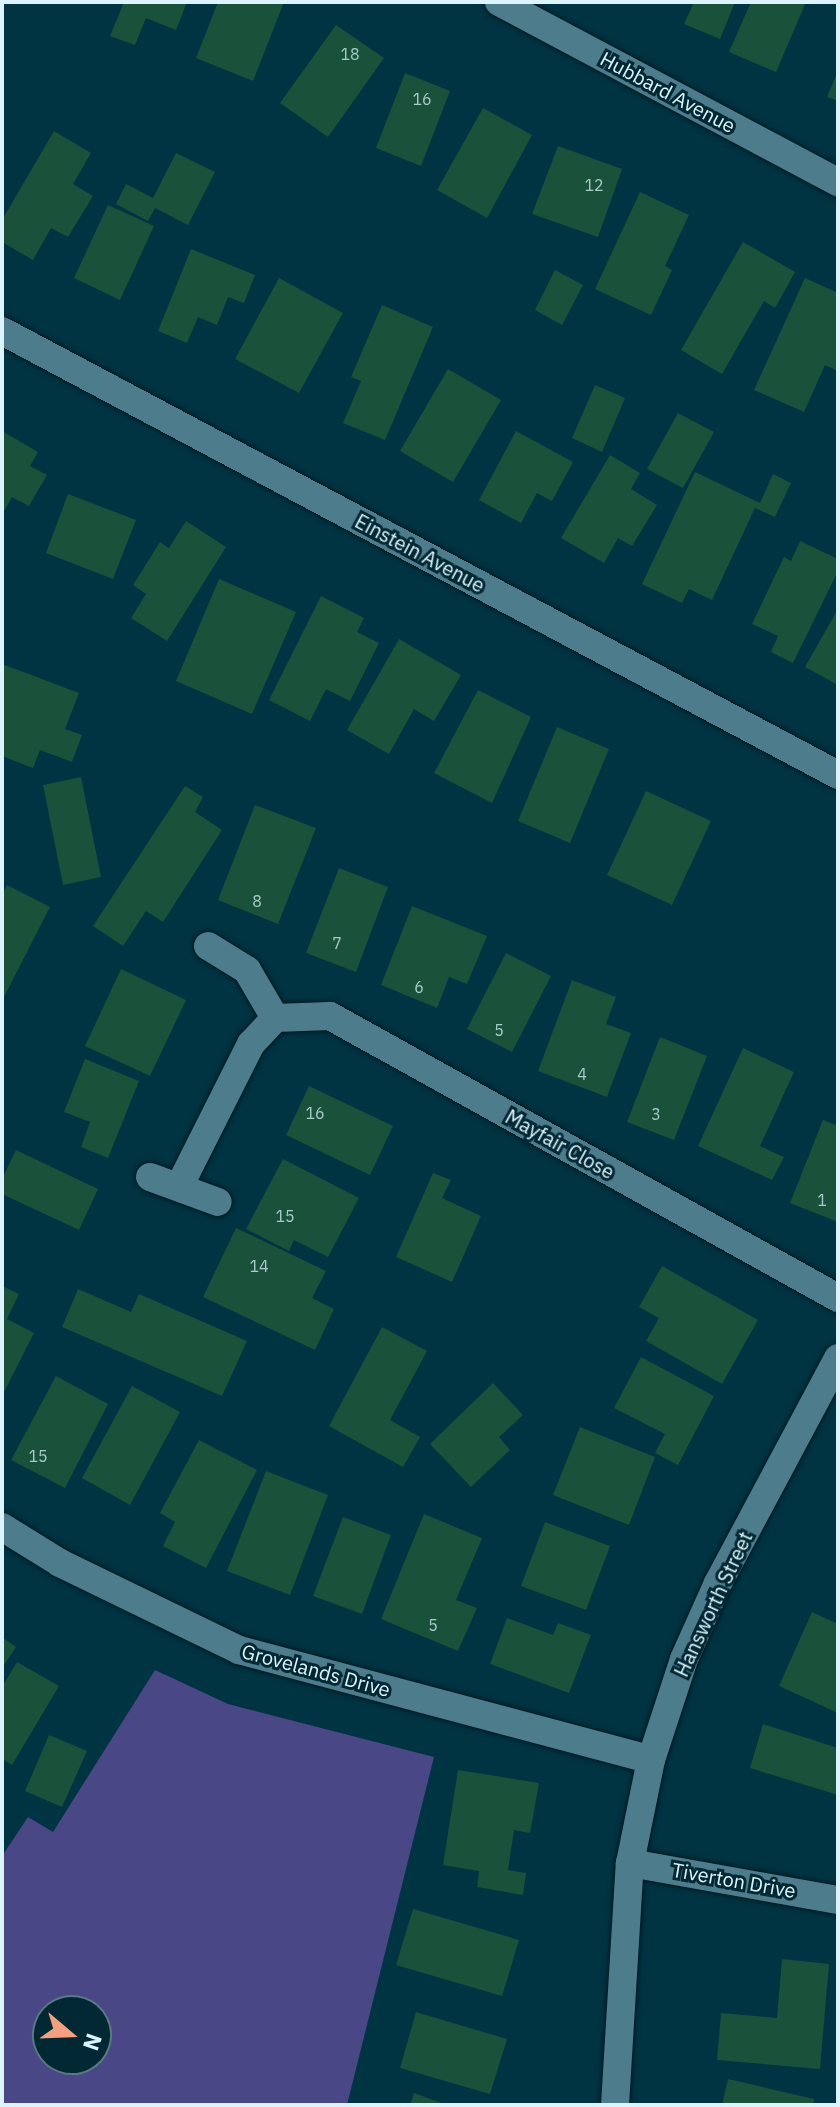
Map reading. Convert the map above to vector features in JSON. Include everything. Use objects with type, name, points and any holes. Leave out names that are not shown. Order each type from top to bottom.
[{"type":"street","name":"Hubbard Avenue","points":[[499,2],[838,182]]},
{"type":"street","name":"Einstein Avenue","points":[[2,331],[838,775]]},
{"type":"street","points":[[180,1185],[251,1044],[275,1018],[247,970],[208,946]]},
{"type":"street","name":"Mayfair Close","points":[[275,1018],[330,1016],[838,1298]]},
{"type":"street","points":[[150,1177],[180,1185],[218,1202]]},
{"type":"street","name":"Hansworth Street","points":[[615,2105],[630,1863],[651,1760],[684,1659],[712,1596],[838,1358]]},
{"type":"street","name":"Grovelands Drive","points":[[2,1527],[60,1563],[239,1650],[651,1760]]},
{"type":"street","name":"Tiverton Drive","points":[[630,1863],[838,1900]]},
{"type":"shaded area","points":[[155,1670],[228,1704],[434,1757],[347,2105],[2,2105],[2,1856],[28,1817],[53,1832]]},
{"type":"building","points":[[124,2],[187,2],[176,30],[146,18],[135,45],[110,36]]},
{"type":"building","points":[[218,2],[284,2],[253,81],[196,58]]},
{"type":"building","points":[[694,2],[735,2],[720,39],[684,24]]},
{"type":"building","points":[[751,2],[806,2],[776,72],[729,52]]},
{"type":"building","points":[[336,25],[384,58],[328,137],[280,103]]},
{"type":"building","points":[[838,71],[838,101],[827,97]]},
{"type":"building","points":[[405,73],[450,91],[421,166],[376,148]]},
{"type":"building","points":[[483,108],[532,135],[487,218],[437,190]]},
{"type":"building","points":[[54,131],[91,153],[73,184],[93,196],[68,237],[51,228],[33,260],[2,242],[2,220]]},
{"type":"building","points":[[558,146],[622,169],[598,237],[532,214]]},
{"type":"building","points":[[176,153],[215,172],[188,225],[155,208],[148,221],[116,204],[126,184],[153,198]]},
{"type":"building","points":[[640,192],[689,215],[665,266],[672,270],[651,315],[595,289]]},
{"type":"building","points":[[108,205],[154,226],[120,300],[74,278]]},
{"type":"building","points":[[743,242],[795,272],[775,308],[764,301],[722,374],[681,350]]},
{"type":"building","points":[[191,249],[255,275],[244,303],[228,297],[217,325],[198,317],[187,343],[158,331]]},
{"type":"building","points":[[555,270],[583,285],[562,325],[535,310]]},
{"type":"building","points":[[279,278],[343,313],[299,393],[235,359]]},
{"type":"building","points":[[805,278],[838,293],[838,371],[825,365],[804,412],[754,390]]},
{"type":"building","points":[[382,305],[433,327],[385,440],[343,423],[361,381],[351,377]]},
{"type":"building","points":[[448,369],[501,400],[453,482],[400,451]]},
{"type":"building","points":[[595,385],[625,398],[602,452],[572,438]]},
{"type":"building","points":[[678,413],[714,432],[683,488],[647,469]]},
{"type":"building","points":[[2,431],[38,452],[30,466],[47,475],[29,506],[12,497],[2,515]]},
{"type":"building","points":[[516,431],[573,462],[552,501],[537,493],[521,523],[479,500]]},
{"type":"building","points":[[610,455],[640,473],[631,489],[657,505],[632,546],[618,538],[604,563],[561,538]]},
{"type":"building","points":[[695,472],[760,503],[773,474],[791,483],[775,517],[755,508],[712,600],[689,589],[682,603],[642,584]]},
{"type":"building","points":[[68,494],[136,520],[113,579],[46,553]]},
{"type":"building","points":[[186,521],[226,547],[167,641],[131,618],[146,594],[133,585],[160,542],[169,548]]},
{"type":"building","points":[[800,541],[838,559],[838,571],[793,663],[771,652],[778,636],[752,624],[784,557],[791,561]]},
{"type":"building","points":[[219,579],[296,612],[252,714],[176,681]]},
{"type":"building","points":[[321,596],[364,618],[357,632],[379,643],[350,701],[326,689],[310,721],[269,700]]},
{"type":"building","points":[[838,609],[838,685],[805,667]]},
{"type":"building","points":[[399,639],[461,675],[434,721],[414,709],[389,754],[347,730]]},
{"type":"building","points":[[2,664],[79,693],[65,729],[82,735],[72,762],[40,750],[33,768],[2,756]]},
{"type":"building","points":[[478,690],[531,717],[492,803],[434,773]]},
{"type":"building","points":[[557,727],[609,749],[570,843],[518,821]]},
{"type":"building","points":[[81,777],[101,877],[63,885],[43,785]]},
{"type":"building","points":[[185,786],[203,797],[195,812],[222,830],[163,922],[146,911],[123,946],[93,926]]},
{"type":"building","points":[[646,791],[711,821],[672,905],[607,875]]},
{"type":"building","points":[[255,805],[316,828],[278,924],[218,900]]},
{"type":"building","points":[[339,868],[388,887],[356,972],[306,953]]},
{"type":"building","points":[[7,885],[50,907],[2,1001],[2,895]]},
{"type":"building","points":[[412,906],[487,936],[467,984],[449,977],[437,1008],[381,985]]},
{"type":"building","points":[[506,953],[551,976],[512,1052],[467,1029]]},
{"type":"building","points":[[121,969],[186,1000],[150,1076],[85,1046]]},
{"type":"building","points":[[572,980],[616,997],[606,1024],[631,1033],[607,1097],[538,1071]]},
{"type":"building","points":[[660,1037],[707,1056],[674,1140],[627,1122]]},
{"type":"building","points":[[743,1048],[794,1072],[760,1146],[784,1157],[772,1180],[698,1146]]},
{"type":"building","points":[[85,1059],[139,1081],[108,1158],[81,1147],[90,1122],[64,1112]]},
{"type":"building","points":[[309,1086],[393,1126],[370,1175],[286,1135]]},
{"type":"building","points":[[823,1120],[838,1126],[838,1222],[790,1203]]},
{"type":"building","points":[[16,1150],[98,1189],[79,1230],[2,1194],[2,1179]]},
{"type":"building","points":[[283,1159],[359,1198],[328,1257],[294,1240],[289,1251],[246,1229]]},
{"type":"building","points":[[433,1173],[451,1180],[442,1198],[481,1216],[452,1282],[396,1257]]},
{"type":"building","points":[[236,1228],[326,1271],[312,1298],[334,1309],[315,1350],[203,1297]]},
{"type":"building","points":[[662,1266],[758,1320],[722,1384],[646,1341],[659,1318],[639,1307]]},
{"type":"building","points":[[2,1286],[19,1294],[7,1319],[34,1333],[2,1396]]},
{"type":"building","points":[[78,1289],[131,1312],[139,1294],[247,1341],[222,1396],[62,1327]]},
{"type":"building","points":[[382,1327],[427,1351],[390,1420],[420,1437],[403,1467],[329,1426]]},
{"type":"building","points":[[641,1357],[714,1396],[678,1465],[655,1453],[665,1434],[614,1408]]},
{"type":"building","points":[[56,1376],[108,1404],[65,1488],[11,1460]]},
{"type":"building","points":[[493,1383],[523,1415],[499,1437],[510,1450],[471,1487],[430,1444]]},
{"type":"building","points":[[132,1386],[180,1412],[130,1505],[82,1478]]},
{"type":"building","points":[[580,1427],[655,1457],[629,1525],[553,1495]]},
{"type":"building","points":[[199,1440],[257,1470],[206,1568],[163,1546],[175,1522],[160,1513]]},
{"type":"building","points":[[266,1471],[328,1495],[290,1595],[227,1571]]},
{"type":"building","points":[[424,1514],[482,1538],[456,1600],[477,1608],[458,1651],[381,1619]]},
{"type":"building","points":[[343,1517],[391,1535],[362,1614],[313,1596]]},
{"type":"building","points":[[545,1522],[610,1546],[586,1610],[521,1586]]},
{"type":"building","points":[[812,1612],[838,1624],[838,1713],[779,1686]]},
{"type":"building","points":[[507,1618],[553,1635],[558,1623],[591,1635],[569,1693],[490,1664]]},
{"type":"building","points":[[2,1637],[16,1647],[2,1668]]},
{"type":"building","points":[[17,1662],[59,1686],[12,1765],[2,1759],[2,1687]]},
{"type":"building","points":[[763,1724],[838,1748],[838,1795],[750,1768]]},
{"type":"building","points":[[49,1735],[87,1751],[62,1807],[25,1791]]},
{"type":"building","points":[[458,1770],[539,1783],[530,1833],[514,1830],[508,1870],[526,1873],[523,1895],[477,1887],[479,1871],[443,1865]]},
{"type":"building","points":[[413,1909],[519,1940],[502,1996],[396,1965]]},
{"type":"building","points":[[782,1959],[829,1964],[820,2069],[717,2060],[721,2013],[777,2018]]},
{"type":"building","points":[[416,2012],[507,2039],[490,2094],[400,2068]]},
{"type":"building","points":[[728,2079],[814,2099],[813,2105],[722,2105]]},
{"type":"building","points":[[414,2093],[447,2105],[410,2105]]}]
